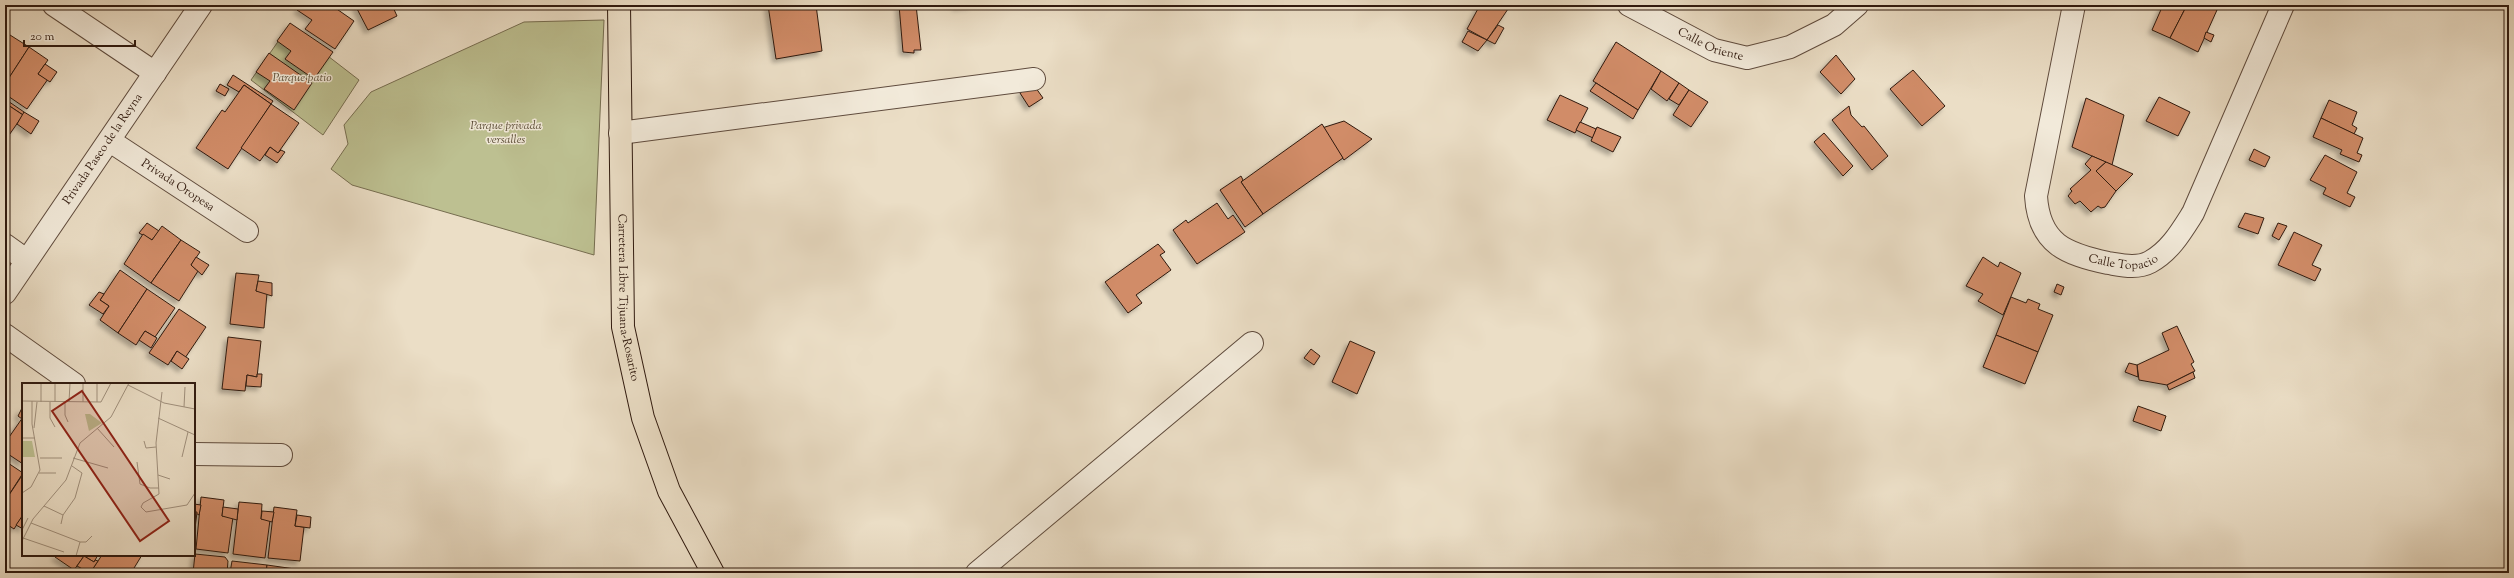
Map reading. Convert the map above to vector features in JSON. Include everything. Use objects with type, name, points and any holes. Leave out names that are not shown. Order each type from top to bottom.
[{"type":"main road","name":"Carretera Libre Tijuana-Rosarito","points":[[619,5],[623,328],[643,418],[669,491],[713,573]]},
{"type":"street","points":[[54,5],[156,73]]},
{"type":"street","name":"Privada Paseo de la Reyna","points":[[5,293],[26,260],[110,141],[202,5]]},
{"type":"street","name":"Calle Oriente","points":[[1629,5],[1714,50],[1747,58],[1790,47],[1834,25],[1857,5]]},
{"type":"street","name":"Calle Topacio","points":[[2074,5],[2036,196],[2037,211],[2050,238],[2059,247],[2076,256],[2126,266],[2148,263],[2164,253],[2180,234],[2193,213],[2283,5]]},
{"type":"street","points":[[620,133],[1034,79]]},
{"type":"street","name":"Privada Oropesa","points":[[110,141],[247,231]]},
{"type":"street","points":[[5,245],[26,260]]},
{"type":"street","points":[[5,336],[73,383]]},
{"type":"street","points":[[977,573],[1252,343]]},
{"type":"street","points":[[195,454],[281,455]]},
{"type":"green space","name":"Parque privada versalles","points":[[604,20],[594,255],[352,185],[331,169],[348,144],[344,125],[371,92],[524,22]]},
{"type":"green space","name":"Parque patio","points":[[289,26],[359,80],[323,135],[251,80]]},
{"type":"building","points":[[301,5],[331,5],[354,21],[335,49],[305,29],[312,20],[297,10]]},
{"type":"building","points":[[355,5],[392,5],[397,16],[368,30]]},
{"type":"building","points":[[768,5],[816,5],[822,51],[776,59]]},
{"type":"building","points":[[899,5],[916,5],[921,50],[914,50],[914,53],[903,52]]},
{"type":"building","points":[[956,5],[972,5],[956,7]]},
{"type":"building","points":[[1480,5],[1507,5],[1506,8],[1508,9],[1487,40],[1467,29]]},
{"type":"building","points":[[2163,5],[2187,5],[2170,38],[2152,30]]},
{"type":"building","points":[[2187,5],[2205,5],[2217,10],[2198,52],[2170,38]]},
{"type":"building","points":[[290,23],[333,52],[314,79],[285,59],[291,51],[277,41]]},
{"type":"building","points":[[1498,25],[1504,28],[1495,44],[1487,40]]},
{"type":"building","points":[[1468,31],[1487,40],[1478,51],[1462,42]]},
{"type":"building","points":[[2206,32],[2214,35],[2211,42],[2204,38]]},
{"type":"building","points":[[10,35],[29,47],[5,84],[5,42]]},
{"type":"building","points":[[1616,42],[1661,71],[1638,110],[1593,81]]},
{"type":"building","points":[[29,47],[48,60],[38,74],[48,79],[27,109],[5,94],[5,84]]},
{"type":"building","points":[[269,53],[312,83],[294,110],[264,89],[270,81],[256,72]]},
{"type":"building","points":[[1836,55],[1855,79],[1841,94],[1820,72]]},
{"type":"building","points":[[45,64],[57,72],[50,82],[38,74]]},
{"type":"building","points":[[1913,70],[1945,106],[1922,126],[1890,89]]},
{"type":"building","points":[[1661,71],[1679,83],[1667,101],[1651,89]]},
{"type":"building","points":[[233,75],[273,101],[271,104],[244,85],[239,92],[227,85]]},
{"type":"building","points":[[1596,83],[1638,110],[1633,119],[1590,91]]},
{"type":"building","points":[[1679,83],[1689,90],[1679,105],[1669,99]]},
{"type":"building","points":[[220,84],[229,89],[225,96],[216,91]]},
{"type":"building","points":[[1033,84],[1043,98],[1029,107],[1020,93]]},
{"type":"building","points":[[244,85],[271,104],[228,169],[196,148],[222,110],[225,112]]},
{"type":"building","points":[[1689,90],[1708,102],[1691,127],[1673,115]]},
{"type":"building","points":[[1560,95],[1588,108],[1575,133],[1547,120]]},
{"type":"building","points":[[2159,97],[2190,112],[2178,136],[2146,121]]},
{"type":"building","points":[[2086,98],[2124,115],[2112,165],[2072,147]]},
{"type":"building","points":[[5,99],[24,112],[23,115],[5,103]]},
{"type":"building","points":[[2329,100],[2357,112],[2352,125],[2357,128],[2354,134],[2321,118]]},
{"type":"building","points":[[5,103],[23,115],[5,141]]},
{"type":"building","points":[[271,104],[299,123],[278,153],[270,147],[260,161],[241,148]]},
{"type":"building","points":[[1849,106],[1851,115],[1862,127],[1864,126],[1888,156],[1872,170],[1832,120]]},
{"type":"building","points":[[24,112],[39,121],[31,134],[17,124]]},
{"type":"building","points":[[2321,118],[2363,138],[2357,153],[2362,155],[2359,162],[2340,154],[2342,150],[2313,137]]},
{"type":"building","points":[[1344,121],[1372,139],[1344,160],[1322,128]]},
{"type":"building","points":[[1580,122],[1596,129],[1593,138],[1576,130]]},
{"type":"building","points":[[1322,124],[1343,158],[1263,214],[1241,182]]},
{"type":"building","points":[[1597,127],[1621,137],[1613,152],[1591,141]]},
{"type":"building","points":[[1824,133],[1853,166],[1843,176],[1814,142]]},
{"type":"building","points":[[270,147],[278,153],[281,150],[285,152],[277,163],[265,155]]},
{"type":"building","points":[[2254,149],[2270,157],[2265,167],[2249,160]]},
{"type":"building","points":[[2325,155],[2357,172],[2347,193],[2355,197],[2350,207],[2323,194],[2326,188],[2310,180]]},
{"type":"building","points":[[2092,156],[2106,162],[2096,171],[2116,191],[2105,207],[2101,208],[2098,206],[2091,212],[2080,201],[2075,204],[2068,196],[2072,191],[2070,189],[2091,170],[2085,164]]},
{"type":"building","points":[[2106,162],[2133,174],[2116,191],[2096,171]]},
{"type":"building","points":[[1241,176],[1243,180],[1241,182],[1263,214],[1245,227],[1220,190]]},
{"type":"building","points":[[1217,203],[1228,219],[1233,215],[1245,232],[1197,264],[1173,230],[1186,220],[1188,223]]},
{"type":"building","points":[[2245,213],[2264,218],[2258,234],[2238,227]]},
{"type":"building","points":[[147,223],[159,231],[152,240],[139,233]]},
{"type":"building","points":[[2278,223],[2287,226],[2279,240],[2272,236]]},
{"type":"building","points":[[162,226],[181,240],[151,283],[124,264],[143,234],[152,240]]},
{"type":"building","points":[[2294,232],[2322,245],[2312,265],[2321,269],[2315,281],[2278,265]]},
{"type":"building","points":[[181,240],[200,252],[191,265],[198,271],[179,301],[151,283]]},
{"type":"building","points":[[1158,244],[1165,252],[1160,255],[1171,270],[1136,295],[1142,303],[1128,313],[1105,282]]},
{"type":"building","points":[[196,257],[209,265],[202,275],[191,265]]},
{"type":"building","points":[[1983,257],[1998,267],[2000,262],[2021,273],[2003,315],[1978,301],[1983,294],[1966,286]]},
{"type":"building","points":[[120,270],[147,289],[118,333],[100,320],[109,306],[100,300]]},
{"type":"building","points":[[236,273],[259,275],[256,291],[267,293],[264,328],[230,324]]},
{"type":"building","points":[[258,281],[272,283],[272,296],[256,291]]},
{"type":"building","points":[[2057,284],[2064,287],[2061,295],[2054,292]]},
{"type":"building","points":[[147,289],[175,308],[155,337],[145,331],[136,345],[118,333]]},
{"type":"building","points":[[99,292],[104,294],[100,300],[109,306],[103,314],[89,305]]},
{"type":"building","points":[[2011,297],[2026,303],[2028,299],[2040,304],[2038,309],[2053,315],[2038,352],[1996,335]]},
{"type":"building","points":[[179,309],[206,327],[185,358],[177,351],[168,365],[149,353]]},
{"type":"building","points":[[2177,326],[2194,362],[2191,364],[2195,371],[2167,385],[2139,380],[2137,365],[2169,350],[2162,333]]},
{"type":"building","points":[[145,331],[157,338],[151,348],[139,340]]},
{"type":"building","points":[[1996,335],[2038,352],[2025,384],[1983,367]]},
{"type":"building","points":[[228,337],[261,341],[257,377],[247,375],[245,391],[222,389]]},
{"type":"building","points":[[1350,341],[1375,352],[1357,394],[1332,382]]},
{"type":"building","points":[[1311,349],[1320,356],[1314,365],[1304,358]]},
{"type":"building","points":[[177,351],[189,359],[182,369],[171,361]]},
{"type":"building","points":[[2129,363],[2137,365],[2138,377],[2125,372]]},
{"type":"building","points":[[2193,372],[2195,378],[2169,390],[2167,385]]},
{"type":"building","points":[[257,374],[262,374],[261,387],[246,386],[247,375],[257,377]]},
{"type":"building","points":[[2138,406],[2166,416],[2161,431],[2133,421]]},
{"type":"building","points":[[22,408],[22,419],[18,416]]},
{"type":"building","points":[[22,418],[22,463],[5,452],[5,443]]},
{"type":"building","points":[[5,435],[9,437],[5,443]]},
{"type":"building","points":[[5,461],[22,472],[22,475],[5,501]]},
{"type":"building","points":[[22,476],[22,517],[14,529],[5,523],[5,501]]},
{"type":"building","points":[[201,497],[224,500],[222,516],[233,517],[228,553],[196,549]]},
{"type":"building","points":[[239,502],[262,504],[261,519],[270,520],[265,558],[233,554]]},
{"type":"building","points":[[195,504],[201,505],[199,515],[195,513]]},
{"type":"building","points":[[223,507],[238,509],[237,520],[222,516]]},
{"type":"building","points":[[274,507],[297,510],[295,526],[304,527],[300,561],[268,558]]},
{"type":"building","points":[[262,511],[274,512],[272,522],[261,519]]},
{"type":"building","points":[[195,512],[197,512],[195,529]]},
{"type":"building","points":[[297,515],[311,517],[310,528],[295,526]]},
{"type":"building","points":[[22,516],[22,528],[16,525]]},
{"type":"building","points":[[195,554],[225,557],[228,561],[227,573],[193,573]]},
{"type":"building","points":[[56,556],[84,556],[74,570]]},
{"type":"building","points":[[84,556],[97,556],[94,562]]},
{"type":"building","points":[[84,556],[94,562],[95,560],[98,561],[90,573],[77,566]]},
{"type":"building","points":[[101,556],[141,556],[131,573],[90,573]]},
{"type":"building","points":[[232,561],[267,565],[266,573],[230,573]]},
{"type":"building","points":[[267,565],[302,570],[301,573],[266,573]]}]
